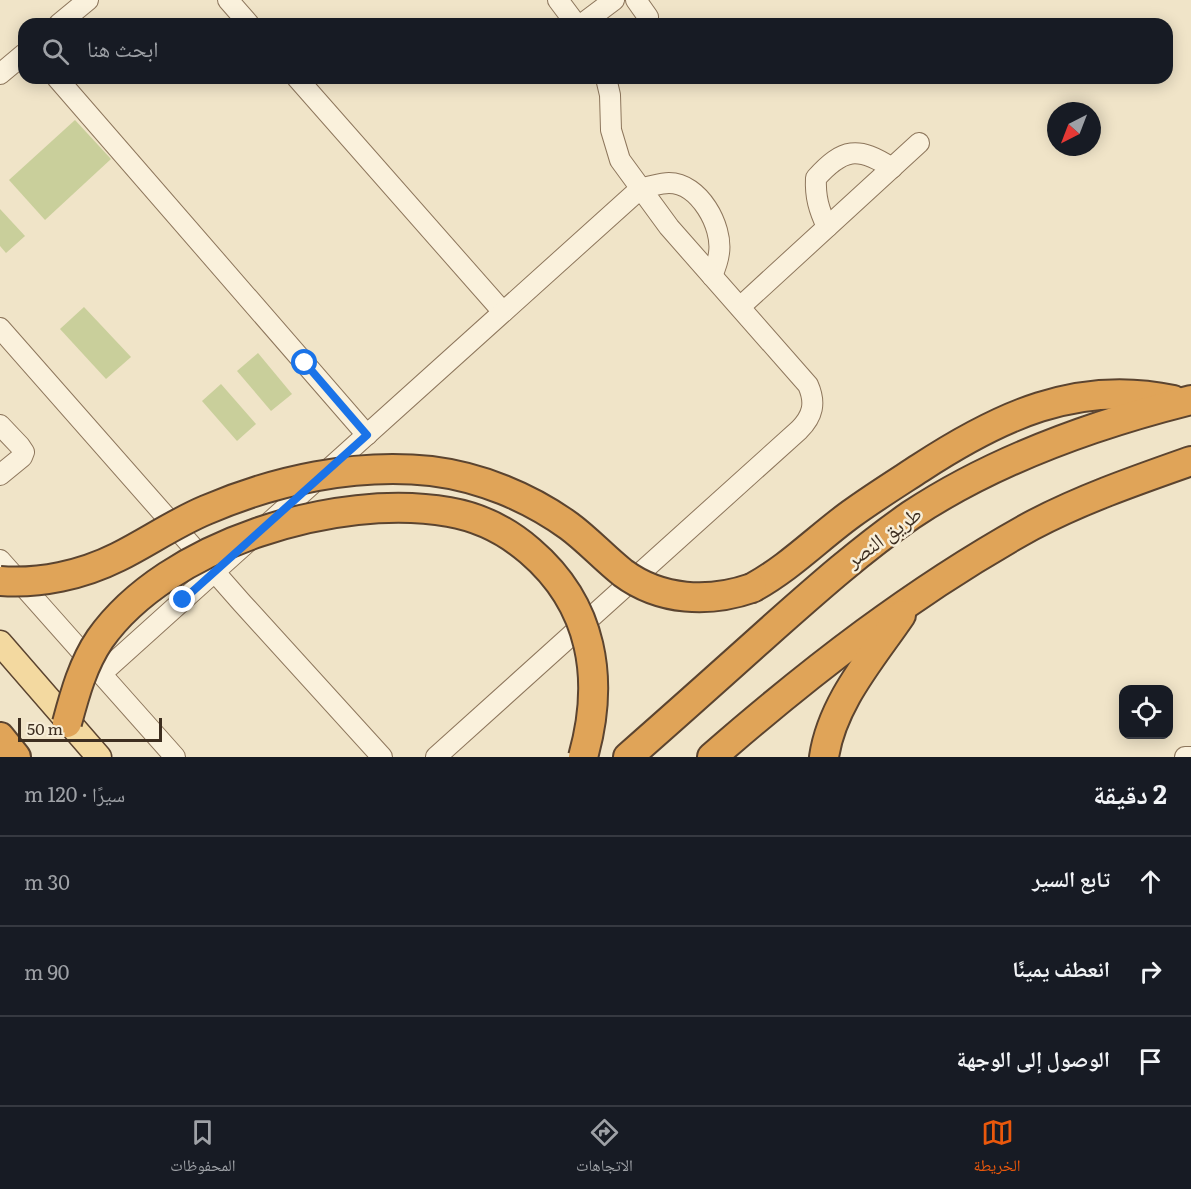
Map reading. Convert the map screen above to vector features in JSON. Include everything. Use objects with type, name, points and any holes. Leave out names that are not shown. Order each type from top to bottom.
[{"type":"highway","points":[[0,581],[52,578],[97,567],[205,510],[274,486],[347,471],[405,469],[463,477],[518,496],[568,525],[625,574],[655,590],[679,596],[704,598],[737,593],[752,588],[781,570],[852,513],[897,482],[971,436],[999,422],[1051,403],[1095,395],[1140,395],[1187,401]]},
{"type":"highway","name":"طريق النصر","points":[[628,757],[826,581],[868,546],[913,514],[1017,459],[1071,436],[1127,417],[1187,401]]},
{"type":"highway","points":[[712,757],[818,669],[912,598],[1050,517],[1077,504],[1191,461]]},
{"type":"highway","points":[[67,723],[80,679],[99,640],[128,607],[170,575],[225,546],[283,525],[348,512],[415,509],[448,512],[468,517],[506,534],[542,561],[571,597],[582,619],[592,663],[590,730],[582,757]]},
{"type":"highway","points":[[824,757],[829,734],[846,696],[912,598]]},
{"type":"highway","points":[[0,737],[16,757]]},
{"type":"main road","points":[[0,643],[67,723],[99,757]]},
{"type":"lane","points":[[66,18],[88,0]]},
{"type":"lane","points":[[228,0],[244,18]]},
{"type":"lane","points":[[558,0],[572,18]]},
{"type":"lane","points":[[590,18],[614,0]]},
{"type":"lane","points":[[636,0],[647,18]]},
{"type":"lane","points":[[0,74],[18,59]]},
{"type":"lane","points":[[62,84],[367,435]]},
{"type":"lane","points":[[302,84],[503,312]]},
{"type":"lane","points":[[436,757],[808,421],[813,411],[813,397],[808,385],[669,227],[620,160],[611,130],[607,84]]},
{"type":"lane","points":[[740,307],[919,143]]},
{"type":"lane","points":[[827,227],[818,209],[815,192],[816,178],[825,168],[844,155],[858,152],[875,156],[892,168]]},
{"type":"lane","points":[[101,674],[641,188],[669,183],[690,189],[698,196],[715,221],[720,252],[712,276]]},
{"type":"lane","points":[[0,328],[382,757]]},
{"type":"lane","points":[[0,424],[24,452],[22,457],[0,476]]},
{"type":"lane","points":[[0,560],[175,757]]},
{"type":"lane","points":[[1185,757],[1191,757]]},
{"type":"green space","points":[[75,120],[111,159],[45,220],[9,180]]},
{"type":"green space","points":[[0,209],[25,236],[6,253],[0,246]]},
{"type":"green space","points":[[84,307],[131,357],[106,379],[60,329]]},
{"type":"green space","points":[[258,353],[292,394],[271,411],[237,371]]},
{"type":"green space","points":[[221,384],[256,424],[237,441],[202,401]]},
{"type":"route","points":[[183,600],[367,435],[305,363]]}]
